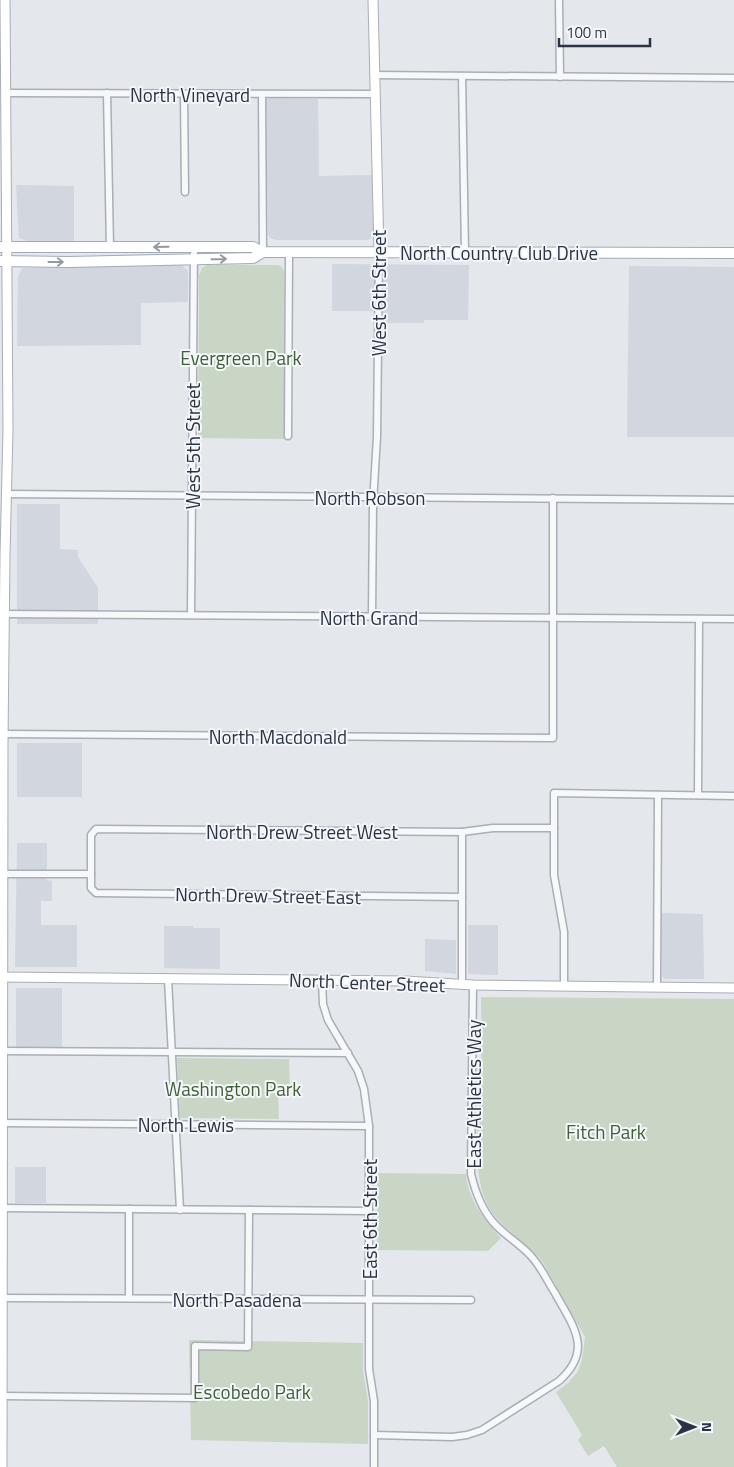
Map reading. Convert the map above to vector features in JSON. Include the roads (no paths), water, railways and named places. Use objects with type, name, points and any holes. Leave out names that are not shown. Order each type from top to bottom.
[{"type":"main road","points":[[2,1467],[1,1208],[3,1051],[1,978],[4,614],[2,543],[7,494],[4,318],[5,0]]},
{"type":"main road","name":"West 6th Street","points":[[373,0],[379,252]]},
{"type":"main road","name":"North Country Club Drive","points":[[4,247],[253,247],[263,252],[734,253]]},
{"type":"main road","name":"North Country Club Drive","points":[[4,261],[253,258],[263,252]]},
{"type":"main road","name":"North Center Street","points":[[1,978],[405,981],[473,986],[734,988]]},
{"type":"street","points":[[559,0],[560,77]]},
{"type":"street","points":[[374,75],[734,78]]},
{"type":"street","points":[[462,76],[465,252]]},
{"type":"street","name":"North Vineyard","points":[[5,93],[376,94]]},
{"type":"street","points":[[106,93],[110,248]]},
{"type":"street","points":[[184,94],[185,192]]},
{"type":"street","points":[[262,94],[263,252]]},
{"type":"street","name":"West 5th Street","points":[[191,615],[194,247]]},
{"type":"street","points":[[288,436],[289,252]]},
{"type":"street","name":"West 6th Street","points":[[372,617],[373,497],[377,437],[379,252]]},
{"type":"street","name":"North Robson","points":[[7,494],[734,500]]},
{"type":"street","points":[[553,498],[553,618]]},
{"type":"street","name":"North Grand","points":[[4,614],[734,619]]},
{"type":"street","name":"North Macdonald","points":[[4,734],[553,738],[553,618]]},
{"type":"street","points":[[698,795],[699,619]]},
{"type":"street","points":[[564,986],[564,932],[554,875],[554,793],[734,796]]},
{"type":"street","points":[[657,987],[658,795]]},
{"type":"street","name":"North Drew Street West","points":[[91,874],[91,834],[96,829],[462,832],[493,828],[554,828]]},
{"type":"street","points":[[462,832],[462,985]]},
{"type":"street","points":[[3,874],[91,874]]},
{"type":"street","name":"North Drew Street East","points":[[91,874],[91,888],[96,894],[462,897]]},
{"type":"street","points":[[168,979],[180,1210]]},
{"type":"street","name":"East 6th Street","points":[[322,980],[325,1012],[358,1071],[364,1089],[369,1126],[369,1369],[374,1401],[374,1467]]},
{"type":"street","name":"East Athletics Way","points":[[374,1435],[452,1436],[467,1435],[482,1430],[559,1380],[568,1372],[577,1357],[578,1338],[574,1326],[530,1254],[493,1223],[482,1208],[471,1174],[473,986]]},
{"type":"street","points":[[3,1051],[348,1053]]},
{"type":"street","name":"North Lewis","points":[[3,1123],[369,1126]]},
{"type":"street","points":[[1,1208],[369,1211]]},
{"type":"street","points":[[129,1209],[129,1298]]},
{"type":"street","points":[[2,1396],[195,1398],[195,1346],[248,1347],[249,1210]]},
{"type":"street","name":"North Pasadena","points":[[2,1298],[471,1300]]},
{"type":"park label","name":"Evergreen Park","points":[[241,357]]},
{"type":"park label","name":"Washington Park","points":[[233,1088]]},
{"type":"park label","name":"Fitch Park","points":[[606,1131]]},
{"type":"park label","name":"Escobedo Park","points":[[252,1391]]}]
